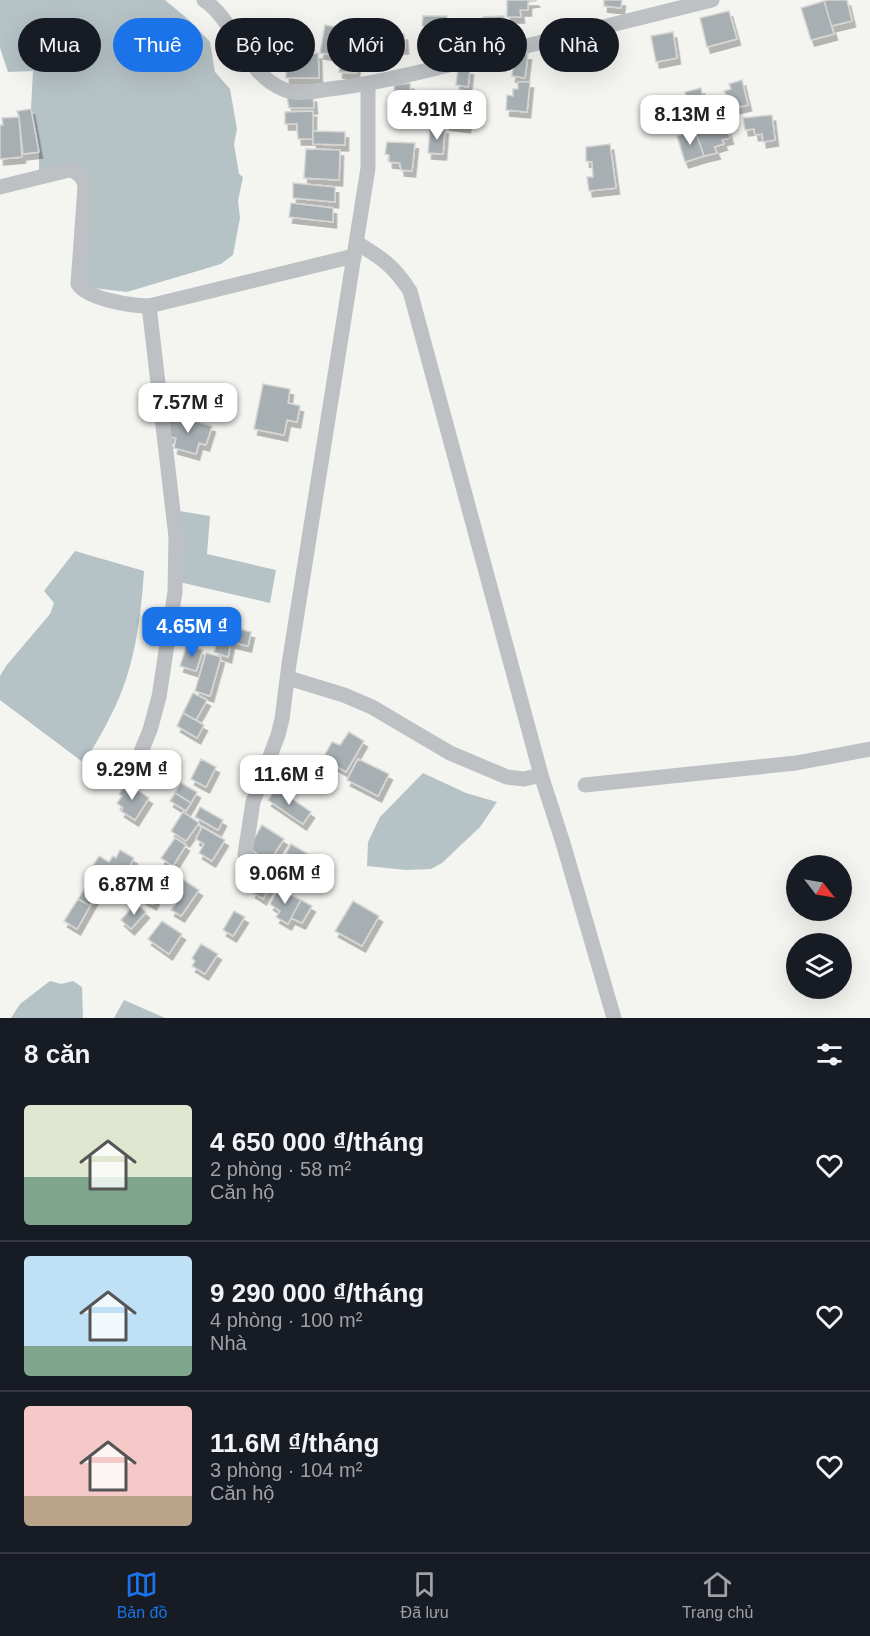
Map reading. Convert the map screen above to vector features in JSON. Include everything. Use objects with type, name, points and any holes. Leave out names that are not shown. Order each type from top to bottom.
[{"type":"street","points":[[204,0],[211,5],[232,31],[242,51],[255,68],[271,83],[284,90],[297,93],[368,85],[712,0]]},
{"type":"street","points":[[245,854],[254,802],[282,719],[368,168],[368,85]]},
{"type":"street","points":[[0,187],[69,170],[82,177],[85,187],[78,284],[86,291],[108,299],[149,306],[355,249],[388,263],[400,275],[410,291],[541,775],[614,1018]]},
{"type":"street","points":[[136,764],[150,730],[159,698],[175,592],[176,537],[149,306]]},
{"type":"street","points":[[288,678],[344,694],[372,707],[450,753],[507,777],[524,779],[541,775]]},
{"type":"street","points":[[585,785],[796,763],[870,749]]},
{"type":"shaded area","points":[[0,0],[165,0],[186,18],[113,18],[113,72],[203,72],[203,35],[210,42],[215,72],[230,89],[237,129],[234,144],[239,174],[243,177],[238,201],[240,218],[233,255],[221,264],[127,292],[78,284],[82,177],[39,178],[39,152],[31,109],[33,72],[101,72],[101,18],[18,18],[18,72],[8,72],[0,48]]},
{"type":"shaded area","points":[[173,510],[210,516],[207,554],[276,570],[270,603],[175,581]]},
{"type":"shaded area","points":[[75,551],[144,571],[139,623],[128,674],[112,714],[84,763],[0,700],[0,676],[50,614],[54,603],[44,591]]},
{"type":"shaded area","points":[[423,773],[466,793],[497,802],[480,827],[442,863],[431,869],[406,870],[367,866],[368,842],[380,817]]},
{"type":"shaded area","points":[[50,981],[61,984],[73,981],[82,987],[83,1018],[11,1018],[20,1004]]},
{"type":"shaded area","points":[[124,1000],[165,1018],[114,1018]]},
{"type":"building","points":[[507,0],[536,1],[528,2],[528,10],[520,10],[521,17],[507,17]]},
{"type":"building","points":[[604,0],[622,0],[621,8],[604,6]]},
{"type":"building","points":[[847,0],[852,21],[831,26],[824,1]]},
{"type":"building","points":[[824,1],[834,34],[811,40],[801,8]]},
{"type":"building","points":[[729,11],[737,39],[707,47],[700,18]]},
{"type":"building","points":[[423,16],[447,16],[447,18],[423,18]]},
{"type":"building","points":[[504,16],[504,18],[483,18]]},
{"type":"building","points":[[325,25],[327,25],[327,54],[320,53]]},
{"type":"building","points":[[673,32],[677,58],[656,62],[651,36]]},
{"type":"building","points":[[315,53],[318,53],[319,78],[286,78],[286,72],[315,72]]},
{"type":"building","points":[[458,72],[470,72],[468,87],[456,85]]},
{"type":"building","points":[[513,72],[526,72],[525,78],[512,76]]},
{"type":"building","points":[[742,80],[748,105],[721,111],[717,99],[727,96],[724,91],[731,89],[729,84]]},
{"type":"building","points":[[518,82],[530,82],[527,112],[506,110],[507,95],[513,96],[513,89],[518,89]]},
{"type":"building","points":[[410,83],[412,113],[396,114],[394,85]]},
{"type":"building","points":[[701,88],[705,112],[683,118],[681,108],[688,106],[685,92]]},
{"type":"building","points":[[459,90],[471,92],[467,127],[446,124],[448,108],[453,109],[453,97],[457,97]]},
{"type":"building","points":[[313,96],[314,108],[289,108],[287,97]]},
{"type":"building","points":[[31,109],[39,152],[23,154],[17,111]]},
{"type":"building","points":[[313,111],[313,139],[298,139],[297,124],[285,124],[285,112]]},
{"type":"building","points":[[772,115],[775,140],[763,142],[762,134],[755,135],[754,129],[745,130],[743,118]]},
{"type":"building","points":[[19,117],[22,157],[0,159],[2,118]]},
{"type":"building","points":[[725,123],[730,138],[722,140],[724,144],[714,147],[717,153],[704,156],[695,130]]},
{"type":"building","points":[[430,128],[445,128],[443,154],[428,153]]},
{"type":"building","points":[[695,130],[704,156],[685,162],[677,136]]},
{"type":"building","points":[[313,131],[345,132],[345,145],[313,144]]},
{"type":"building","points":[[387,142],[415,143],[412,171],[401,170],[400,163],[389,162],[389,155],[385,154]]},
{"type":"building","points":[[610,144],[616,188],[589,191],[587,177],[593,177],[592,162],[586,161],[586,147]]},
{"type":"building","points":[[306,149],[340,150],[339,180],[304,178]]},
{"type":"building","points":[[293,183],[335,187],[335,202],[293,198]]},
{"type":"building","points":[[291,203],[333,208],[333,222],[289,217]]},
{"type":"building","points":[[263,384],[290,389],[288,403],[300,406],[297,422],[287,420],[284,435],[254,429]]},
{"type":"building","points":[[170,415],[212,426],[206,445],[199,443],[196,454],[174,448],[176,438],[165,436]]},
{"type":"building","points":[[223,625],[251,632],[248,646],[231,642],[228,657],[214,652]]},
{"type":"building","points":[[187,645],[203,650],[196,671],[180,666]]},
{"type":"building","points":[[206,653],[221,657],[210,696],[195,691]]},
{"type":"building","points":[[193,693],[207,700],[196,720],[183,713]]},
{"type":"building","points":[[183,713],[204,725],[197,738],[177,726]]},
{"type":"building","points":[[349,732],[364,741],[346,772],[323,758],[332,742],[340,745]]},
{"type":"building","points":[[290,757],[302,766],[284,790],[272,782]]},
{"type":"building","points":[[201,759],[216,767],[206,787],[191,779]]},
{"type":"building","points":[[358,759],[389,774],[378,796],[347,780]]},
{"type":"building","points":[[127,783],[149,798],[135,820],[121,811],[123,808],[117,803],[122,796],[119,794]]},
{"type":"building","points":[[181,783],[197,792],[191,803],[175,793]]},
{"type":"building","points":[[276,788],[311,812],[303,824],[268,800]]},
{"type":"building","points":[[175,793],[191,803],[186,811],[170,801]]},
{"type":"building","points":[[200,807],[223,820],[218,830],[195,817]]},
{"type":"building","points":[[183,812],[199,823],[186,841],[171,831]]},
{"type":"building","points":[[262,825],[284,839],[269,862],[249,848]]},
{"type":"building","points":[[202,827],[225,840],[212,861],[199,853],[204,844],[196,839]]},
{"type":"building","points":[[175,838],[186,845],[173,866],[161,858]]},
{"type":"building","points":[[291,844],[313,857],[306,873],[288,863],[292,857],[286,853]]},
{"type":"building","points":[[120,850],[134,858],[119,884],[92,867],[99,856],[109,862],[113,856],[116,858]]},
{"type":"building","points":[[256,860],[278,872],[263,899],[252,892],[256,884],[251,880],[255,874],[250,871]]},
{"type":"building","points":[[94,873],[105,879],[90,906],[78,899]]},
{"type":"building","points":[[154,876],[165,881],[153,904],[135,894],[141,884],[144,886],[147,881],[150,883]]},
{"type":"building","points":[[182,879],[199,890],[181,916],[171,910],[183,893],[176,888]]},
{"type":"building","points":[[278,889],[301,900],[288,924],[276,917],[280,911],[270,904]]},
{"type":"building","points":[[78,899],[90,906],[77,929],[64,921]]},
{"type":"building","points":[[301,900],[312,906],[302,923],[291,918]]},
{"type":"building","points":[[353,901],[379,916],[362,946],[335,931]]},
{"type":"building","points":[[136,903],[146,912],[131,929],[121,920]]},
{"type":"building","points":[[234,911],[245,917],[233,936],[223,930]]},
{"type":"building","points":[[162,921],[182,934],[169,954],[148,939]]},
{"type":"building","points":[[201,944],[218,954],[205,974],[192,966],[195,961],[192,958]]}]
